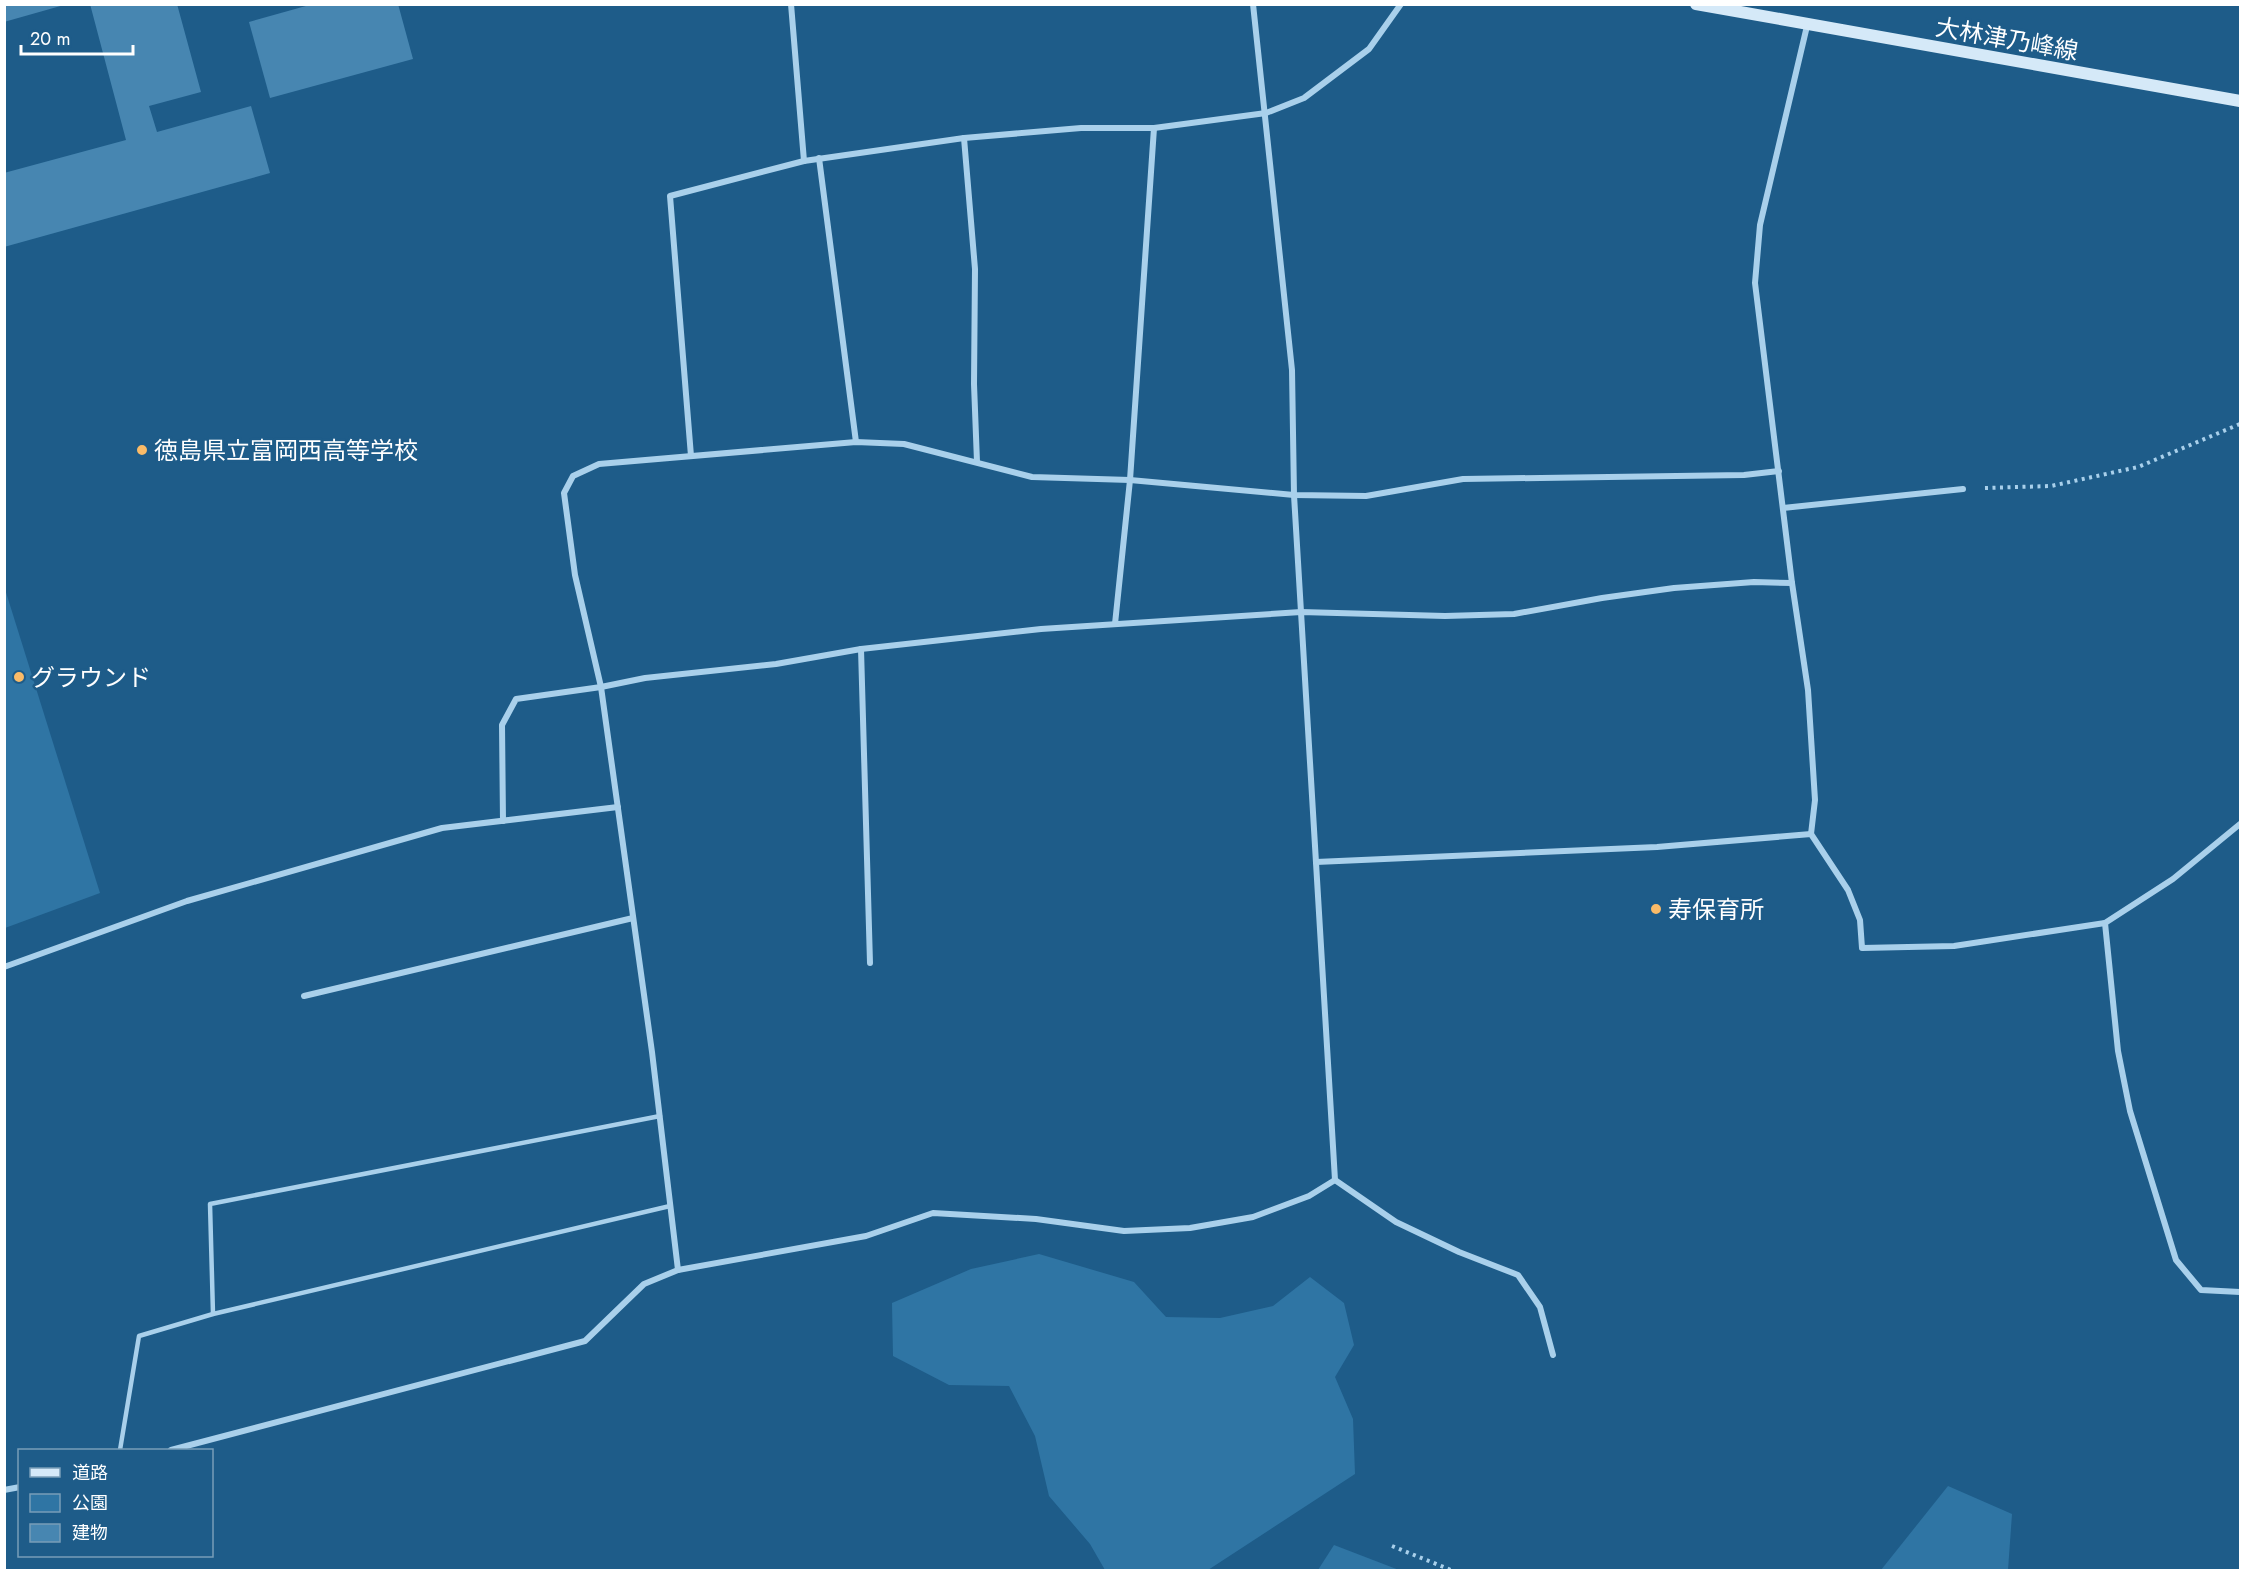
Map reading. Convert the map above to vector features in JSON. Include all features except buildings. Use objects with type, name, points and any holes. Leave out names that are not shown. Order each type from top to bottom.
[{"type":"main road","name":"大林津乃峰線","points":[[1696,4],[1807,26],[2241,101]]},
{"type":"street","points":[[791,4],[804,160]]},
{"type":"street","points":[[1253,4],[1292,370],[1294,495],[1335,1180]]},
{"type":"street","points":[[692,456],[670,196],[804,160],[964,138],[1082,128],[1154,128],[1266,113],[1304,98],[1370,50],[1401,4]]},
{"type":"street","points":[[1807,26],[1760,225],[1755,283],[1792,583],[1808,690],[1815,800],[1811,834],[1848,890],[1860,920],[1862,948],[1954,946],[2105,923],[2173,879],[2241,824]]},
{"type":"street","points":[[1115,624],[1130,480],[1154,128]]},
{"type":"street","points":[[964,138],[975,269],[974,384],[977,462]]},
{"type":"street","points":[[819,158],[856,442]]},
{"type":"street","points":[[678,1270],[660,1116],[601,687],[575,575],[564,493],[573,476],[599,464],[856,442],[903,444],[1032,477],[1130,480],[1294,495],[1366,496],[1464,479],[1744,475],[1779,471]]},
{"type":"street","points":[[1783,508],[1964,489]]},
{"type":"street","points":[[503,821],[502,725],[516,699],[601,687],[645,678],[776,664],[861,649],[1041,629],[1301,612],[1445,616],[1514,614],[1674,588],[1754,582],[1792,583]]},
{"type":"street","points":[[861,649],[870,963]]},
{"type":"street","points":[[4,966],[187,901],[442,828],[618,807]]},
{"type":"street","points":[[1316,862],[1657,847],[1811,834]]},
{"type":"street","points":[[304,996],[633,918]]},
{"type":"street","points":[[2105,923],[2118,1052],[2130,1111],[2176,1260],[2201,1290],[2241,1292]]},
{"type":"street","points":[[175,1449],[585,1341],[644,1284],[678,1270],[866,1236],[933,1213],[1036,1219],[1124,1231],[1190,1228],[1253,1217],[1309,1196],[1335,1180]]},
{"type":"street","points":[[1335,1180],[1396,1222],[1459,1252],[1518,1275],[1540,1307],[1553,1355]]},
{"type":"lane","points":[[213,1314],[210,1204],[660,1116]]},
{"type":"lane","points":[[120,1449],[139,1336],[213,1314],[670,1206]]},
{"type":"path","points":[[1964,489],[2052,486],[2127,469],[2241,424]]},
{"type":"path","points":[[1392,1546],[1451,1570]]},
{"type":"green space","name":"グラウンド","points":[[4,586],[100,893],[5,928],[4,928]]},
{"type":"green space","points":[[1039,1254],[1134,1282],[1166,1317],[1220,1318],[1273,1306],[1310,1277],[1344,1303],[1354,1345],[1335,1377],[1353,1419],[1355,1474],[1208,1570],[1105,1570],[1090,1544],[1049,1496],[1035,1436],[1009,1386],[949,1385],[893,1356],[892,1303],[971,1269]]},
{"type":"green space","points":[[1948,1486],[2012,1514],[2008,1570],[1881,1570]]},
{"type":"green space","points":[[1334,1545],[1399,1570],[1318,1570]]},
{"type":"place","name":"徳島県立富岡西高等学校","points":[[142,450]]},
{"type":"place","name":"グラウンド","points":[[19,677]]},
{"type":"place","name":"寿保育所","points":[[1656,909]]}]
